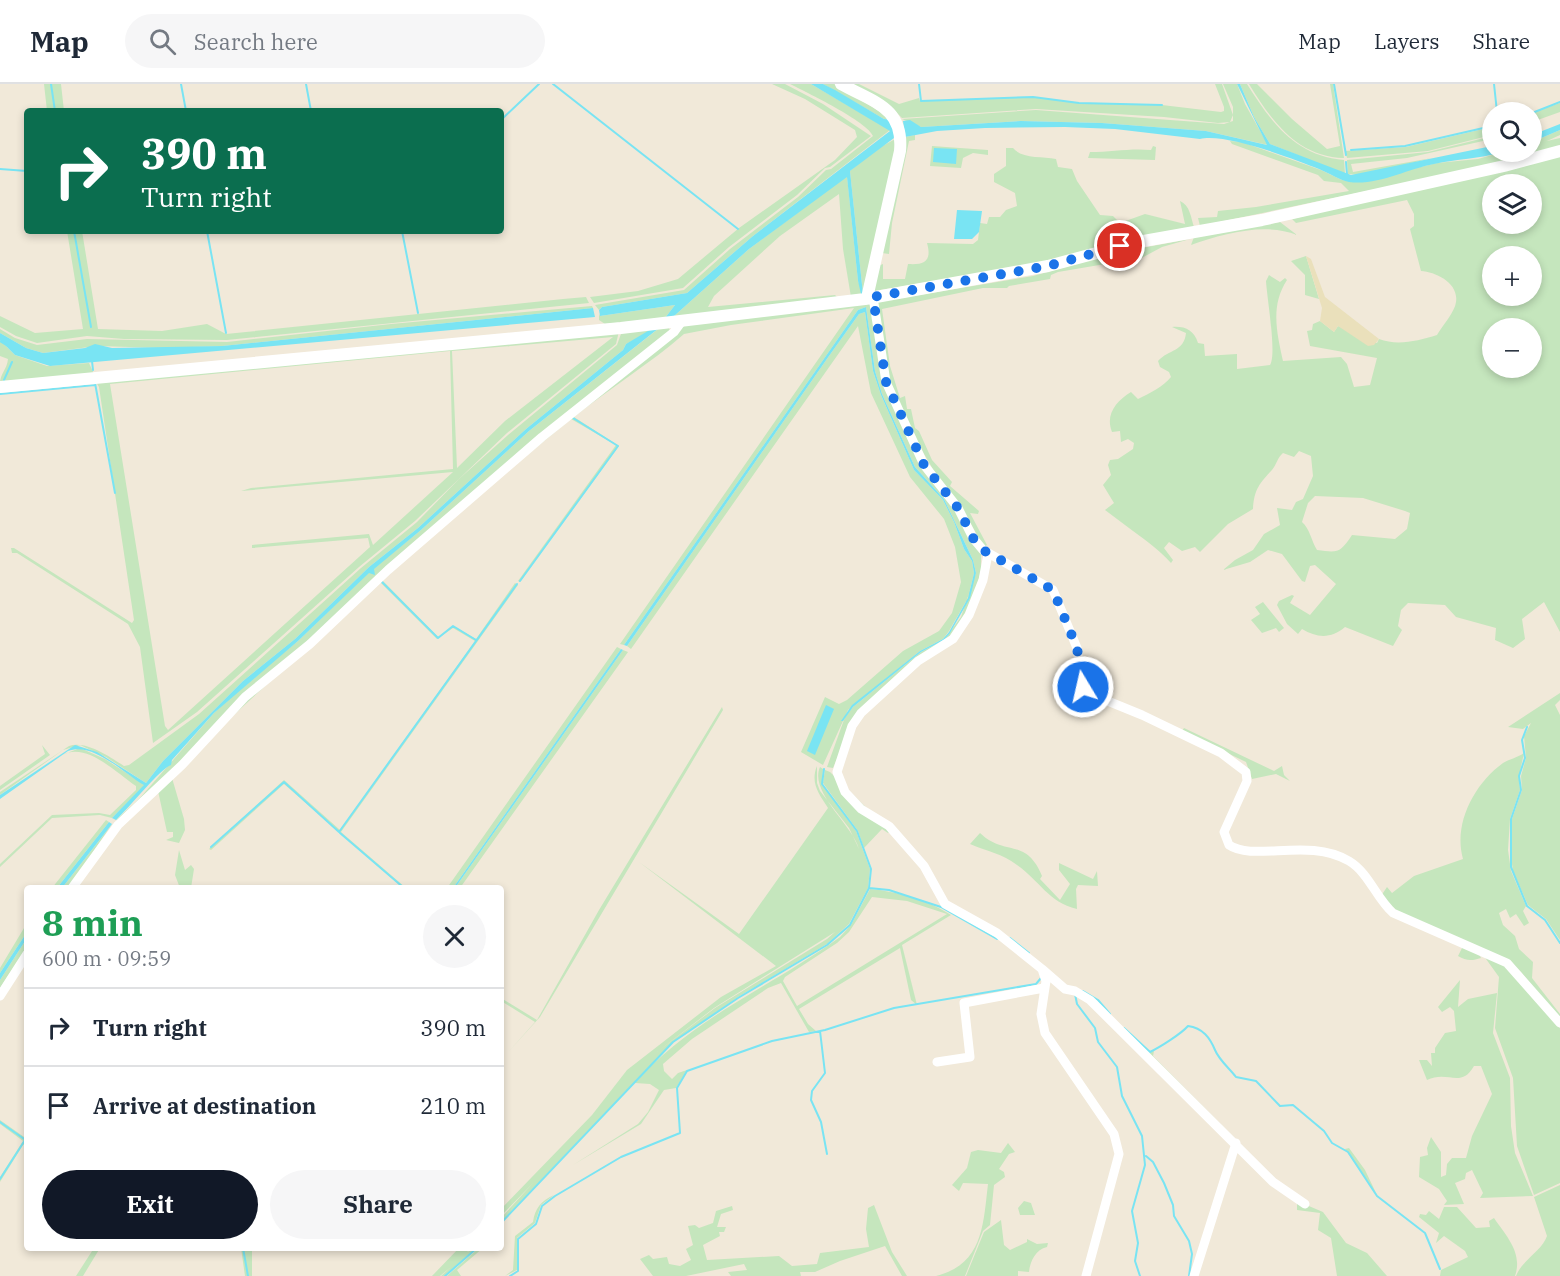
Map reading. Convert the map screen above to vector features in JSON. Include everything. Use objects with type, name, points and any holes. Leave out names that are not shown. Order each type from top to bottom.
[{"type":"main road","points":[[841,84],[889,111],[897,119],[901,134],[865,299]]},
{"type":"main road","points":[[0,387],[658,323],[865,299],[1048,266],[1138,242],[1270,218],[1504,166],[1560,151]]},
{"type":"street","points":[[865,299],[886,382],[924,465],[958,508],[973,538],[988,554],[1053,590],[1077,648],[1083,687],[1093,695],[1142,715],[1221,753],[1246,772],[1247,781],[1224,832],[1229,845],[1244,851],[1317,849],[1347,859],[1357,866],[1383,905],[1393,913],[1507,963],[1560,1023]]},
{"type":"street","points":[[74,885],[118,825],[182,765],[245,697],[310,644],[372,585],[542,437],[674,332],[677,321]]},
{"type":"street","points":[[988,554],[983,580],[969,615],[953,639],[918,661],[861,712],[852,726],[837,772],[845,792],[861,809],[889,826],[924,866],[945,904],[997,933],[1065,990],[1075,991],[1090,1000],[1274,1182],[1305,1204]]},
{"type":"street","points":[[0,996],[24,959]]},
{"type":"street","points":[[1042,969],[1044,988],[1041,1014],[1045,1033],[1114,1134],[1118,1144],[1119,1154],[1086,1276]]},
{"type":"street","points":[[938,1062],[970,1057],[964,1003],[1044,988]]},
{"type":"street","points":[[1194,1276],[1236,1143]]},
{"type":"green space","points":[[44,84],[61,84],[64,108],[47,108]]},
{"type":"green space","points":[[772,84],[785,84],[823,104],[871,136],[830,167],[825,168],[797,195],[729,247],[683,288],[594,303],[590,297],[638,291],[678,279],[739,228],[835,160],[857,137],[855,130],[805,99]]},
{"type":"green space","points":[[790,84],[811,84],[890,130],[753,236],[687,293],[602,307],[599,310],[595,305],[684,290],[730,249],[798,197],[826,170],[831,169],[873,136],[869,130],[849,116]]},
{"type":"green space","points":[[823,84],[834,84],[894,120],[884,119]]},
{"type":"green space","points":[[848,84],[859,84],[899,104],[919,98],[920,101],[1033,97],[1079,103],[1162,105],[1221,112],[1224,111],[1224,107],[1215,84],[1222,84],[1233,115],[1230,122],[1218,123],[1164,117],[1036,109],[902,118],[892,108]]},
{"type":"green space","points":[[1223,84],[1237,84],[1245,104],[1268,145],[1206,131],[1102,123],[1021,121],[921,127],[902,119],[1036,110],[1224,124],[1233,121],[1233,107]]},
{"type":"green space","points":[[1240,84],[1247,84],[1275,124],[1298,144],[1312,152],[1344,160],[1345,174],[1270,144],[1254,117]]},
{"type":"green space","points":[[1249,84],[1257,84],[1292,119],[1327,149],[1340,146],[1330,84],[1333,84],[1344,158],[1327,156],[1299,144],[1276,123]]},
{"type":"green space","points":[[1560,103],[1560,112],[1542,118],[1542,109]]},
{"type":"green space","points":[[1482,129],[1482,138],[1428,151],[1347,158],[1345,151],[1406,147]]},
{"type":"green space","points":[[1560,130],[1560,135],[1547,141],[1560,138],[1560,146],[1542,151],[1542,138]]},
{"type":"green space","points":[[915,135],[915,140],[909,141],[892,223],[889,254],[882,253],[905,137]]},
{"type":"green space","points":[[899,137],[866,294],[851,297],[843,249],[839,194],[780,236],[714,296],[708,307],[835,295],[839,299],[673,317],[749,249],[847,176],[858,281],[863,294],[850,171],[875,150]]},
{"type":"green space","points":[[1482,138],[1482,141],[1407,158],[1351,164],[1353,172],[1432,158],[1362,175],[1348,174],[1347,160],[1428,152]]},
{"type":"green space","points":[[1230,141],[1242,142],[1321,170],[1342,180],[1357,182],[1437,163],[1482,158],[1482,162],[1500,162],[1200,226],[1198,218],[1217,217],[1218,211],[1349,191],[1341,183],[1324,181],[1318,175],[1232,144]]},
{"type":"green space","points":[[932,146],[988,150],[988,155],[973,153],[963,158],[961,168],[930,166]]},
{"type":"green space","points":[[1153,146],[1156,147],[1155,160],[1088,158],[1090,152],[1151,150]]},
{"type":"green space","points":[[1006,148],[1013,148],[1027,156],[1056,159],[1058,167],[1072,169],[1077,181],[1100,215],[1113,216],[1120,223],[1145,214],[1185,224],[1180,201],[1188,209],[1194,227],[1056,261],[874,291],[878,266],[883,264],[883,279],[905,279],[908,264],[923,263],[928,258],[927,243],[973,244],[978,240],[980,223],[987,224],[989,217],[1000,217],[1006,210],[1017,206],[1015,193],[994,182],[994,174],[1006,166]]},
{"type":"green space","points":[[1560,154],[1560,632],[1544,602],[1522,619],[1525,639],[1513,648],[1495,640],[1496,628],[1456,617],[1445,605],[1408,603],[1401,610],[1398,626],[1402,630],[1393,646],[1345,627],[1334,634],[1324,636],[1302,629],[1298,634],[1287,624],[1277,605],[1279,601],[1292,595],[1294,596],[1290,603],[1310,615],[1336,584],[1315,565],[1310,566],[1305,582],[1282,554],[1268,550],[1250,562],[1223,570],[1253,550],[1264,534],[1280,525],[1277,508],[1292,510],[1296,502],[1303,499],[1313,476],[1311,456],[1299,451],[1294,457],[1283,453],[1281,455],[1274,468],[1258,487],[1253,509],[1228,524],[1200,552],[1195,547],[1182,551],[1169,542],[1164,548],[1173,560],[1171,563],[1158,550],[1105,510],[1114,503],[1103,485],[1111,475],[1108,465],[1110,460],[1118,459],[1133,449],[1134,443],[1128,439],[1121,442],[1120,431],[1112,432],[1110,420],[1113,409],[1131,392],[1138,399],[1160,387],[1171,377],[1169,372],[1160,367],[1158,361],[1182,344],[1186,333],[1172,327],[1185,328],[1191,332],[1198,343],[1204,344],[1205,356],[1237,354],[1237,369],[1270,365],[1272,339],[1266,281],[1269,275],[1280,282],[1285,278],[1287,280],[1278,300],[1276,320],[1283,361],[1341,357],[1347,364],[1354,387],[1370,385],[1377,358],[1310,346],[1307,331],[1312,330],[1313,324],[1320,321],[1334,332],[1338,326],[1377,343],[1379,339],[1408,342],[1422,339],[1437,335],[1451,314],[1456,302],[1454,289],[1439,276],[1421,271],[1410,229],[1414,226],[1414,214],[1407,200],[1296,223],[1292,219],[1527,162],[1542,162],[1542,158]],"holes":[[[1315,496],[1363,498],[1410,513],[1407,529],[1395,539],[1352,535],[1338,550],[1317,550],[1302,522],[1308,503]]]},
{"type":"green space","points":[[1280,222],[1297,235],[1285,231],[1244,231],[1191,245],[1194,237]]},
{"type":"green space","points":[[67,234],[82,234],[98,329],[162,331],[207,324],[226,334],[586,297],[589,303],[227,340],[124,339],[87,336],[37,343],[16,336],[0,327],[0,316],[35,333],[83,329]]},
{"type":"green space","points":[[1190,239],[1162,247],[1136,261],[1123,261],[1058,272],[1051,275],[1050,279],[1007,288],[983,288],[882,309],[890,366],[900,398],[905,396],[907,409],[911,409],[915,428],[919,431],[932,460],[952,482],[950,486],[979,511],[978,514],[970,513],[987,545],[984,547],[968,519],[924,458],[896,400],[888,375],[877,302],[1033,276],[1120,252]]},
{"type":"green space","points":[[1306,256],[1319,299],[1305,295],[1305,275],[1291,261]]},
{"type":"green space","points":[[865,303],[871,305],[887,390],[981,552],[981,571],[971,606],[951,637],[855,716],[833,768],[827,767],[845,717],[853,707],[921,652],[944,640],[961,617],[976,573],[973,560],[944,499],[915,467],[882,394],[875,371],[866,307],[858,310],[624,645],[620,644],[854,308],[684,334],[574,417],[619,446],[520,582],[518,581],[616,445],[571,419],[477,496],[681,326]]},
{"type":"green space","points":[[675,305],[665,318],[605,324],[599,320],[599,314],[600,316]]},
{"type":"green space","points":[[592,306],[593,308],[222,346],[162,348],[97,346],[43,353],[26,348],[0,333],[0,329],[15,338],[37,345],[87,339],[227,342],[391,324]]},
{"type":"green space","points":[[865,312],[873,371],[881,395],[914,470],[943,500],[964,549],[972,561],[974,573],[968,598],[943,639],[920,651],[848,710],[823,765],[801,752],[825,697],[839,704],[847,700],[903,651],[939,631],[952,613],[961,582],[955,547],[944,519],[910,477],[871,393],[858,326],[631,649],[627,646],[829,356],[859,314]]},
{"type":"green space","points":[[669,328],[670,331],[502,467],[118,822],[116,820],[139,799],[214,713],[245,684],[298,641],[369,572],[421,530],[529,431],[658,329],[626,344],[623,350],[526,429],[418,528],[369,567],[295,639],[243,681],[163,761],[146,783],[106,757],[80,745],[98,750],[124,766],[129,765],[199,714],[361,568],[417,522],[459,479],[508,435],[617,345],[622,331]]},
{"type":"green space","points":[[619,331],[616,344],[507,433],[415,521],[359,567],[197,712],[153,743],[140,647],[128,624],[17,553],[12,553],[11,548],[132,623],[134,620],[99,387],[96,382]],"holes":[[[613,337],[505,421],[457,468],[452,351]],[[450,351],[453,469],[251,488],[241,491],[453,472],[373,545],[369,534],[252,545],[252,548],[368,538],[370,547],[168,730],[165,726],[110,384]]]},
{"type":"green space","points":[[0,340],[15,355],[47,366],[89,363],[94,374],[0,384],[8,359],[0,356]]},
{"type":"green space","points":[[381,579],[438,637],[453,626],[476,639],[515,583],[518,585],[341,832],[403,885],[400,885],[284,784],[211,850],[209,849],[284,780],[340,830],[475,641],[453,628],[437,639],[379,581]]},
{"type":"green space","points":[[1263,602],[1284,628],[1279,632],[1276,628],[1262,633],[1251,620],[1260,614],[1255,607]]},
{"type":"green space","points":[[617,647],[621,649],[455,885],[449,885]]},
{"type":"green space","points":[[623,650],[628,652],[462,885],[457,885]]},
{"type":"green space","points":[[1560,693],[1560,700],[1555,705],[1560,715],[1560,940],[1546,919],[1528,905],[1513,871],[1512,819],[1522,790],[1521,776],[1526,758],[1524,736],[1531,723],[1523,729],[1508,727]]},
{"type":"green space","points":[[722,707],[723,710],[540,1017],[504,1057],[535,1022],[504,1003],[504,1000],[537,1020],[599,910]]},
{"type":"green space","points":[[1184,728],[1274,771],[1282,766],[1284,775],[1290,781],[1276,774],[1252,779],[1246,762],[1182,731]]},
{"type":"green space","points":[[42,745],[50,755],[0,790],[0,786],[45,754]]},
{"type":"green space","points":[[80,748],[105,759],[145,785],[112,818],[100,815],[52,818],[0,867],[0,864],[52,815],[99,813],[110,815],[136,790],[136,786],[91,755],[71,752],[62,755]]},
{"type":"green space","points":[[63,750],[0,795],[0,792]]},
{"type":"green space","points":[[1524,753],[1519,776],[1520,790],[1510,819],[1508,850],[1511,871],[1526,906],[1523,911],[1529,923],[1524,926],[1516,914],[1510,918],[1506,909],[1499,913],[1503,925],[1515,936],[1519,949],[1533,962],[1532,978],[1560,1014],[1560,1020],[1521,972],[1505,958],[1397,912],[1381,896],[1387,887],[1392,893],[1414,876],[1463,859],[1461,832],[1468,806],[1475,793],[1503,763]]},
{"type":"green space","points":[[817,766],[817,783],[820,791],[830,803],[820,787],[818,777],[820,767],[823,769],[822,784],[856,831],[870,869],[868,888],[849,924],[827,944],[738,997],[673,1042],[504,1219],[504,1215],[533,1183],[504,1213],[504,1206],[592,1115],[627,1070],[721,997],[776,966],[639,862],[739,934],[828,808],[816,788],[814,778]],"holes":[[[835,932],[715,1008],[657,1052],[714,1008]]]},
{"type":"green space","points":[[825,770],[830,772],[890,831],[888,833],[882,829],[864,848],[858,831],[823,783]]},
{"type":"green space","points":[[172,778],[184,819],[185,830],[179,843],[166,840],[173,837],[173,832],[167,832],[158,791]]},
{"type":"green space","points":[[106,820],[109,822],[59,885],[54,885]]},
{"type":"green space","points":[[112,824],[71,885],[64,885]]},
{"type":"green space","points":[[980,833],[989,840],[1029,856],[1042,876],[1040,879],[1060,900],[1070,884],[1059,870],[1059,863],[1093,879],[1097,871],[1098,886],[1078,885],[1076,889],[1077,909],[1067,906],[1051,896],[1012,861],[970,844]]},
{"type":"green space","points":[[179,850],[185,870],[191,865],[194,869],[191,885],[179,885],[175,875]]},
{"type":"green space","points":[[870,889],[912,897],[951,915],[902,945],[917,1005],[911,1000],[900,948],[799,1009],[808,1024],[816,1031],[809,1032],[781,983],[768,988],[692,1039],[663,1064],[664,1071],[672,1079],[678,1073],[687,1070],[676,1088],[664,1090],[641,1124],[573,1165],[638,1124],[648,1112],[659,1090],[650,1084],[635,1083],[657,1060],[707,1021],[840,937],[851,925]],"holes":[[[872,897],[907,901],[947,914],[797,1006],[783,981],[785,977],[837,943],[849,932]]]},
{"type":"green space","points":[[24,928],[24,937],[0,973],[0,968]]},
{"type":"green space","points":[[24,943],[24,952],[0,988],[0,980]]},
{"type":"green space","points":[[1463,946],[1478,952],[1481,958],[1469,960],[1458,956]]},
{"type":"green space","points":[[1481,952],[1500,960],[1560,1028],[1560,1183],[1534,1195],[1517,1146],[1513,1078],[1495,1028],[1499,977]]},
{"type":"green space","points":[[1460,980],[1458,1007],[1468,999],[1497,993],[1493,1033],[1510,1078],[1511,1126],[1515,1153],[1533,1196],[1480,1198],[1483,1193],[1472,1170],[1466,1173],[1465,1179],[1455,1183],[1464,1204],[1444,1205],[1447,1201],[1439,1189],[1419,1177],[1420,1157],[1428,1155],[1427,1148],[1431,1137],[1441,1152],[1441,1177],[1446,1175],[1447,1164],[1452,1158],[1466,1158],[1472,1136],[1492,1094],[1481,1066],[1474,1066],[1469,1073],[1459,1078],[1435,1077],[1427,1080],[1419,1060],[1427,1060],[1432,1066],[1431,1053],[1435,1053],[1435,1048],[1445,1033],[1456,1031],[1454,1011],[1450,1007],[1442,1012],[1438,1007]]},
{"type":"green space","points":[[1079,991],[1086,994],[1096,1001],[1149,1053],[1154,1051],[1153,1056],[1249,1153],[1091,998]]},
{"type":"green space","points":[[0,1120],[24,1137],[24,1144],[0,1182],[0,1177],[23,1141],[0,1124]]},
{"type":"green space","points":[[1008,1143],[1015,1152],[1009,1154],[999,1169],[1004,1172],[1005,1177],[994,1185],[990,1225],[983,1231],[965,1276],[936,1276],[952,1270],[972,1253],[982,1228],[988,1184],[963,1183],[959,1191],[952,1185],[967,1168],[971,1152],[978,1150],[1001,1153]]},
{"type":"green space","points":[[1349,1148],[1365,1170],[1377,1195],[1345,1149]]},
{"type":"green space","points":[[1560,1185],[1560,1276],[1516,1276],[1547,1236],[1534,1197]]},
{"type":"green space","points":[[554,1195],[541,1205],[535,1223],[517,1238],[517,1270],[505,1276],[513,1270],[515,1236],[533,1222],[535,1213],[542,1202]]},
{"type":"green space","points":[[1024,1201],[1031,1203],[1035,1215],[1020,1215],[1018,1208]]},
{"type":"green space","points":[[1297,1201],[1323,1212],[1346,1243],[1367,1253],[1387,1276],[1337,1276],[1331,1238],[1318,1230],[1320,1213],[1297,1210]]},
{"type":"green space","points":[[874,1205],[892,1252],[907,1276],[902,1276],[885,1246],[815,1272],[800,1272],[801,1276],[731,1276],[728,1272],[747,1270],[744,1264],[686,1276],[653,1276],[640,1259],[649,1255],[653,1259],[667,1257],[669,1264],[680,1266],[691,1260],[686,1249],[693,1245],[688,1226],[695,1225],[699,1228],[713,1223],[716,1211],[732,1206],[733,1210],[721,1214],[717,1227],[726,1227],[724,1232],[719,1232],[720,1236],[703,1245],[707,1260],[779,1256],[792,1266],[817,1264],[820,1253],[869,1247],[866,1229],[868,1208]]},
{"type":"green space","points":[[1444,1207],[1457,1207],[1476,1228],[1490,1227],[1489,1221],[1494,1218],[1515,1253],[1517,1268],[1515,1276],[1440,1276],[1441,1270],[1468,1257],[1465,1251],[1444,1236],[1436,1243],[1439,1233],[1419,1217],[1420,1214],[1426,1215],[1429,1211],[1439,1219]]},
{"type":"green space","points":[[1001,1220],[1004,1245],[1010,1250],[1027,1242],[1027,1239],[1037,1244],[1048,1243],[1047,1247],[1034,1256],[1029,1272],[1018,1271],[1018,1276],[966,1276],[984,1232]]},
{"type":"green space","points":[[92,1251],[98,1251],[83,1276],[76,1276]]},
{"type":"green space","points":[[241,1251],[252,1251],[252,1276],[245,1276]]},
{"type":"green space","points":[[456,1251],[473,1251],[444,1276],[441,1276],[451,1267],[440,1276],[432,1276]]},
{"type":"green space","points":[[476,1251],[479,1251],[457,1270],[461,1276],[447,1276]]},
{"type":"sand","points":[[1306,256],[1311,259],[1325,297],[1379,339],[1374,345],[1368,346],[1338,326],[1334,332],[1320,321],[1322,308]]},
{"type":"water","points":[[811,84],[823,84],[884,119],[894,120],[894,138],[850,171],[863,294],[861,294],[858,281],[847,177],[749,249],[673,317],[665,318],[675,305],[600,316],[599,310],[602,307],[687,293],[753,236],[890,131]]},
{"type":"water","points":[[1237,84],[1240,84],[1254,117],[1270,144],[1351,175],[1482,148],[1482,156],[1424,166],[1360,183],[1345,181],[1260,148],[1212,138],[1200,139],[1115,129],[1065,127],[937,131],[905,137],[903,121],[910,120],[921,127],[1021,121],[1102,123],[1206,131],[1267,145]]},
{"type":"water","points":[[1560,124],[1560,130],[1542,138],[1542,131]]},
{"type":"water","points":[[934,148],[957,149],[956,164],[933,162]]},
{"type":"water","points":[[957,210],[982,211],[979,232],[972,239],[954,239]]},
{"type":"water","points":[[866,307],[875,371],[882,394],[915,467],[944,499],[973,560],[976,573],[970,598],[950,633],[944,640],[921,652],[853,707],[841,721],[852,705],[920,651],[943,639],[968,598],[974,573],[972,561],[964,549],[943,500],[914,470],[881,395],[873,371],[865,312],[859,314],[627,646],[624,645],[858,310]]},
{"type":"water","points":[[593,308],[595,317],[50,366],[15,355],[0,340],[0,333],[26,348],[43,353],[85,348],[95,344],[112,348],[222,346]]},
{"type":"water","points":[[653,328],[659,328],[529,431],[421,530],[374,569],[375,575],[369,573],[298,641],[214,713],[172,760],[171,765],[152,781],[116,820],[112,818],[144,785],[98,754],[78,749],[68,751],[0,799],[0,795],[75,745],[97,752],[146,783],[163,761],[243,681],[295,639],[369,567],[418,528],[526,429],[623,350],[626,344]]},
{"type":"water","points":[[621,649],[623,650],[457,885],[455,885]]},
{"type":"water","points":[[826,705],[834,709],[815,755],[807,751]]},
{"type":"water","points":[[109,822],[112,824],[64,885],[59,885]]},
{"type":"water","points":[[24,937],[24,943],[0,980],[0,973]]},
{"type":"waterway","points":[[51,84],[55,108]]},
{"type":"waterway","points":[[181,84],[185,108]]},
{"type":"waterway","points":[[306,84],[310,108]]},
{"type":"waterway","points":[[504,117],[539,84]]},
{"type":"waterway","points":[[553,84],[738,229]]},
{"type":"waterway","points":[[919,84],[921,101],[1033,97],[1079,103],[1162,105]]},
{"type":"waterway","points":[[1334,84],[1346,155]]},
{"type":"waterway","points":[[1494,84],[1496,102]]},
{"type":"waterway","points":[[1542,109],[1560,102]]},
{"type":"waterway","points":[[1351,150],[1405,146],[1482,128]]},
{"type":"waterway","points":[[1346,162],[1347,174]]},
{"type":"waterway","points":[[0,169],[24,171]]},
{"type":"waterway","points":[[75,234],[91,327]]},
{"type":"waterway","points":[[208,234],[226,333]]},
{"type":"waterway","points":[[403,234],[418,313]]},
{"type":"waterway","points":[[0,341],[8,346]]},
{"type":"waterway","points":[[92,361],[93,370]]},
{"type":"waterway","points":[[4,380],[12,362]]},
{"type":"waterway","points":[[95,383],[115,493]]},
{"type":"waterway","points":[[0,394],[95,385]]},
{"type":"waterway","points":[[520,581],[618,446],[573,418]]},
{"type":"waterway","points":[[381,581],[438,638],[453,626],[476,640]]},
{"type":"waterway","points":[[211,847],[284,782],[339,832],[517,584]]},
{"type":"waterway","points":[[1527,727],[1522,740],[1525,758],[1519,776],[1521,790],[1511,819],[1511,867],[1527,906],[1545,920],[1560,943]]},
{"type":"waterway","points":[[504,1220],[673,1042],[738,998],[827,945],[850,925],[869,888],[871,869],[857,831],[822,784],[824,769]]},
{"type":"waterway","points":[[340,833],[401,885]]},
{"type":"waterway","points":[[869,888],[889,890],[941,907]]},
{"type":"waterway","points":[[941,907],[997,939]]},
{"type":"waterway","points":[[1010,938],[1029,953]]},
{"type":"waterway","points":[[510,1276],[518,1271],[518,1239],[536,1224],[542,1206],[621,1157],[680,1133],[677,1088],[687,1071],[772,1041],[825,1030],[894,1008],[1036,984],[1041,978]]},
{"type":"waterway","points":[[1083,991],[1098,1000],[1110,1014]]},
{"type":"waterway","points":[[1075,994],[1077,1004],[1095,1028],[1098,1042],[1117,1067],[1122,1096],[1142,1136],[1145,1165],[1132,1211],[1138,1243],[1135,1261],[1140,1276]]},
{"type":"waterway","points":[[1124,1028],[1150,1052],[1165,1044],[1188,1026],[1202,1031],[1236,1077],[1256,1081],[1280,1106],[1293,1105],[1324,1131],[1332,1143],[1348,1152],[1377,1196],[1425,1233],[1440,1269]]},
{"type":"waterway","points":[[820,1031],[825,1073],[812,1091],[811,1100],[821,1122],[827,1154]]},
{"type":"waterway","points":[[0,1122],[24,1139]]},
{"type":"waterway","points":[[0,1179],[24,1142]]},
{"type":"waterway","points":[[1146,1156],[1153,1162],[1164,1183],[1173,1205],[1174,1216],[1189,1241],[1192,1254],[1189,1276]]},
{"type":"waterway","points":[[244,1251],[248,1276]]},
{"type":"waterway","points":[[445,1276],[474,1251]]},
{"type":"route","points":[[1083,687],[1077,648],[1065,614],[1053,590],[983,550],[973,538],[958,508],[924,465],[886,382],[880,355],[873,297],[1048,266],[1120,246]]}]
